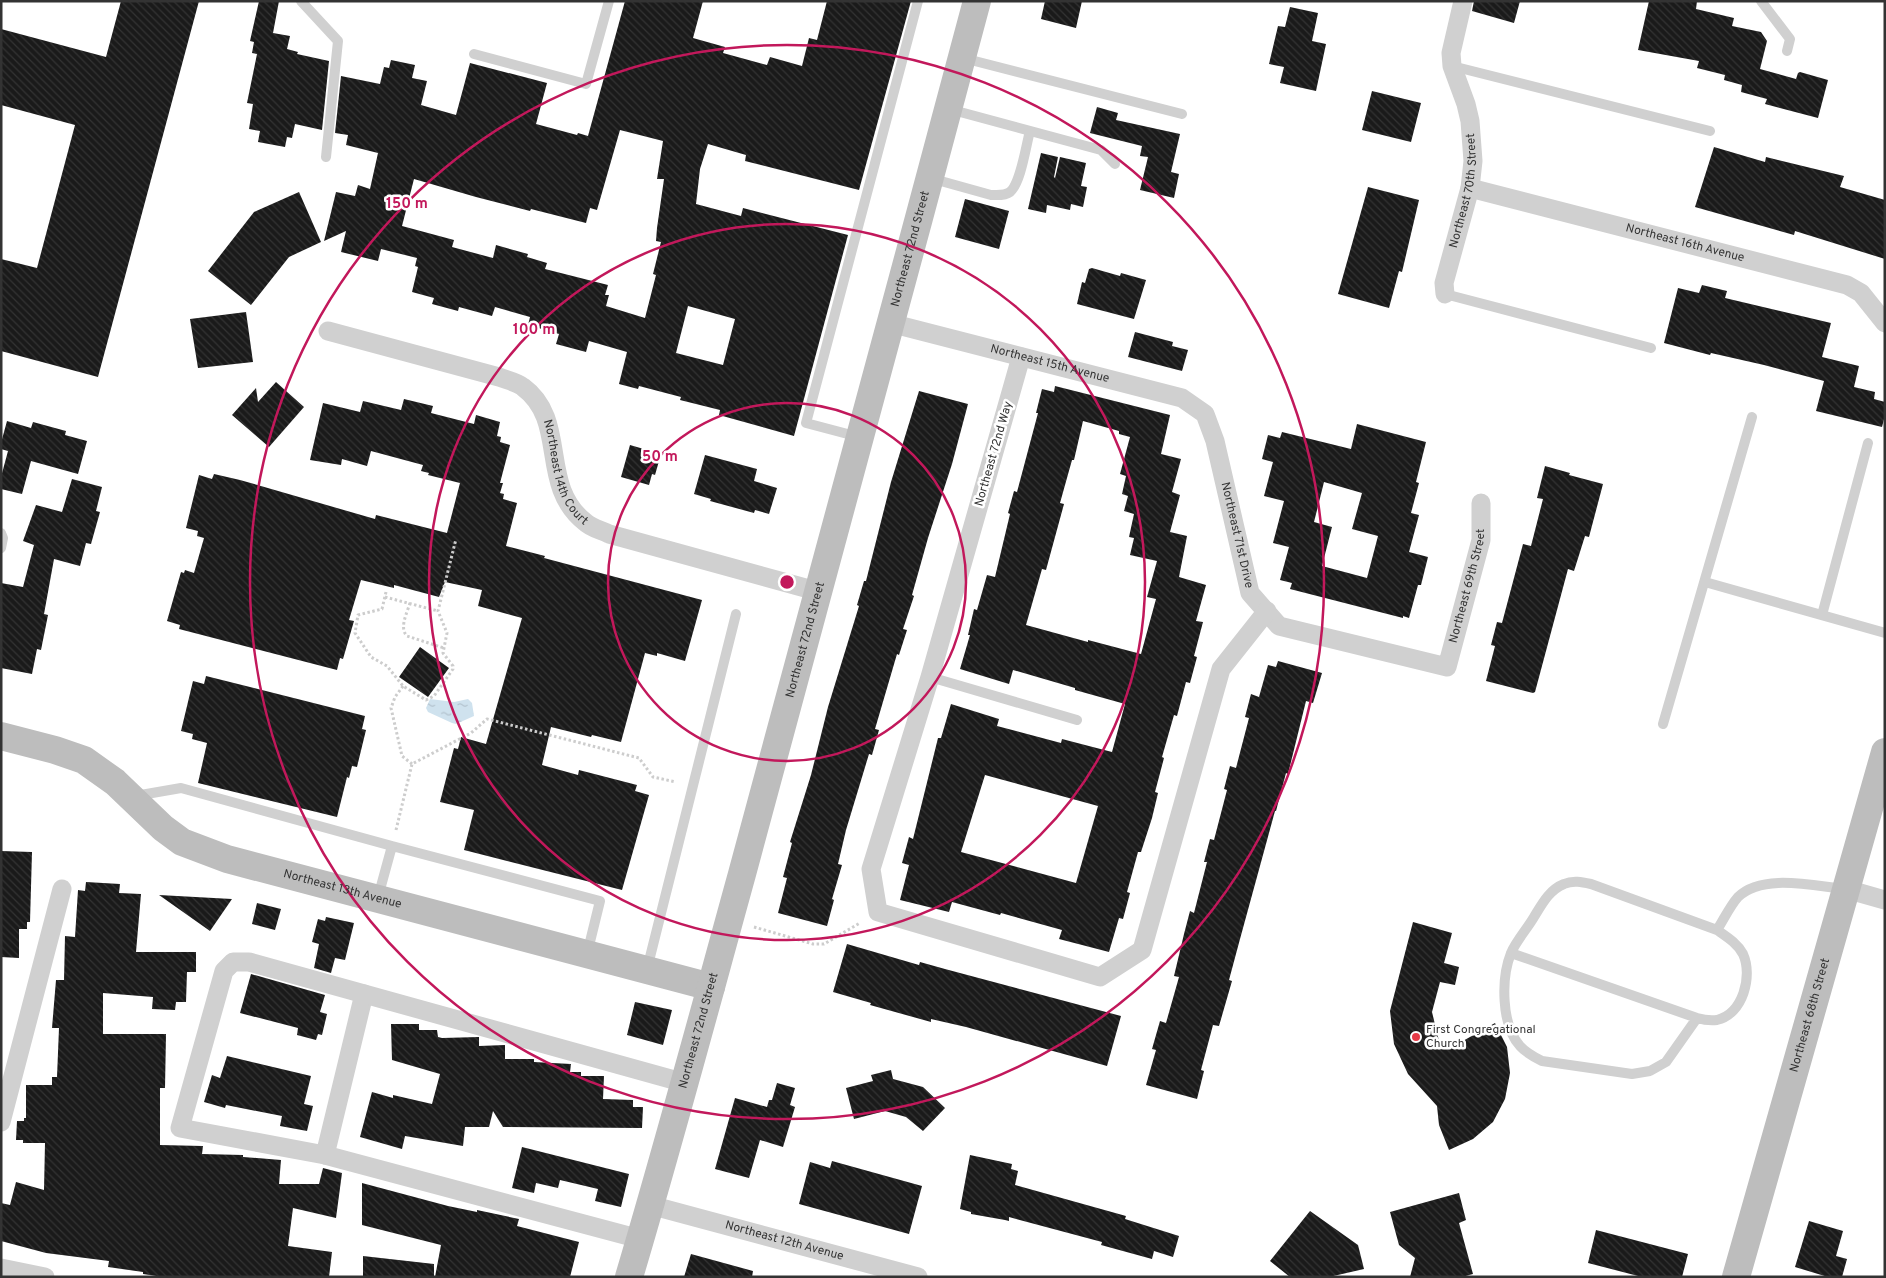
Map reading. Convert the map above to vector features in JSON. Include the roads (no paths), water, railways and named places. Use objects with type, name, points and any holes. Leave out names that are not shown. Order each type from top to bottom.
[{"type":"street","name":"Northeast 72nd Street","points":[[629,1277],[685,1082],[820,592],[977,1]]},
{"type":"street","name":"Northeast 70th Street","points":[[1445,294],[1444,283],[1470,188],[1473,162],[1470,121],[1452,66],[1451,53],[1463,1]]},
{"type":"street","name":"Northeast 16th Avenue","points":[[1470,188],[1847,284],[1861,294],[1885,323]]},
{"type":"street","name":"Northeast 15th Avenue","points":[[890,323],[1182,398],[1205,414]]},
{"type":"street","name":"Northeast 14th Court","points":[[328,331],[498,377],[522,386],[541,409],[548,424],[552,439],[556,476],[564,498],[586,523],[609,534],[820,592]]},
{"type":"street","name":"Northeast 72nd Way","points":[[1021,356],[930,678],[871,869],[878,912],[1100,978],[1142,950],[1222,669],[1267,611]]},
{"type":"street","name":"Northeast 71st Drive","points":[[1205,414],[1215,441],[1250,593],[1280,626],[1447,667]]},
{"type":"street","name":"Northeast 69th Street","points":[[1447,667],[1481,540],[1482,503]]},
{"type":"street","name":"Northeast 13th Avenue","points":[[1,736],[55,750],[84,760],[115,782],[163,828],[182,842],[227,858],[711,987]]},
{"type":"street","name":"Northeast 68th Street","points":[[1736,1277],[1885,752]]},
{"type":"street","points":[[1,1122],[62,889]]},
{"type":"street","points":[[1846,889],[1885,900]]},
{"type":"street","points":[[640,1239],[325,1155],[180,1128],[224,971],[233,962],[249,962],[685,1082]]},
{"type":"street","points":[[325,1155],[364,994]]},
{"type":"street","name":"Northeast 12th Avenue","points":[[650,1205],[918,1277]]},
{"type":"street","points":[[1,1268],[44,1277]]},
{"type":"lane","points":[[301,1],[338,41],[326,157]]},
{"type":"lane","points":[[474,54],[586,84],[609,1]]},
{"type":"lane","points":[[860,438],[806,423],[918,1]]},
{"type":"lane","points":[[1761,1],[1790,39],[1787,52]]},
{"type":"lane","points":[[962,57],[1182,114]]},
{"type":"lane","points":[[1452,66],[1710,131]]},
{"type":"lane","points":[[948,109],[1100,150],[1115,164]]},
{"type":"lane","points":[[930,178],[991,195],[999,196],[1010,192],[1017,181],[1030,131]]},
{"type":"lane","points":[[1445,294],[1651,348]]},
{"type":"lane","points":[[1663,724],[1752,416]]},
{"type":"lane","points":[[1822,615],[1868,443]]},
{"type":"lane","points":[[1,533],[3,538],[1,548]]},
{"type":"lane","points":[[1705,582],[1885,633]]},
{"type":"lane","points":[[646,970],[736,614]]},
{"type":"lane","points":[[930,678],[1077,720]]},
{"type":"lane","points":[[132,797],[181,788],[600,901],[587,954]]},
{"type":"lane","points":[[378,898],[392,846]]},
{"type":"lane","points":[[1511,953],[1707,1021],[1727,1016],[1734,1009],[1746,986],[1747,970],[1743,955],[1734,942],[1717,930],[1591,884],[1578,881],[1566,883],[1555,888],[1546,897],[1511,953],[1504,987],[1505,1004],[1512,1034],[1520,1046],[1530,1055],[1542,1060],[1632,1074],[1650,1071],[1666,1062],[1697,1018]]},
{"type":"lane","points":[[1717,930],[1739,896],[1750,888],[1763,883],[1777,882],[1846,889]]},
{"type":"water","points":[[430,699],[454,702],[468,699],[472,703],[474,716],[456,724],[452,723],[428,712],[426,708]]},
{"type":"place","name":"First Congregational Church","points":[[1416,1037]]}]
